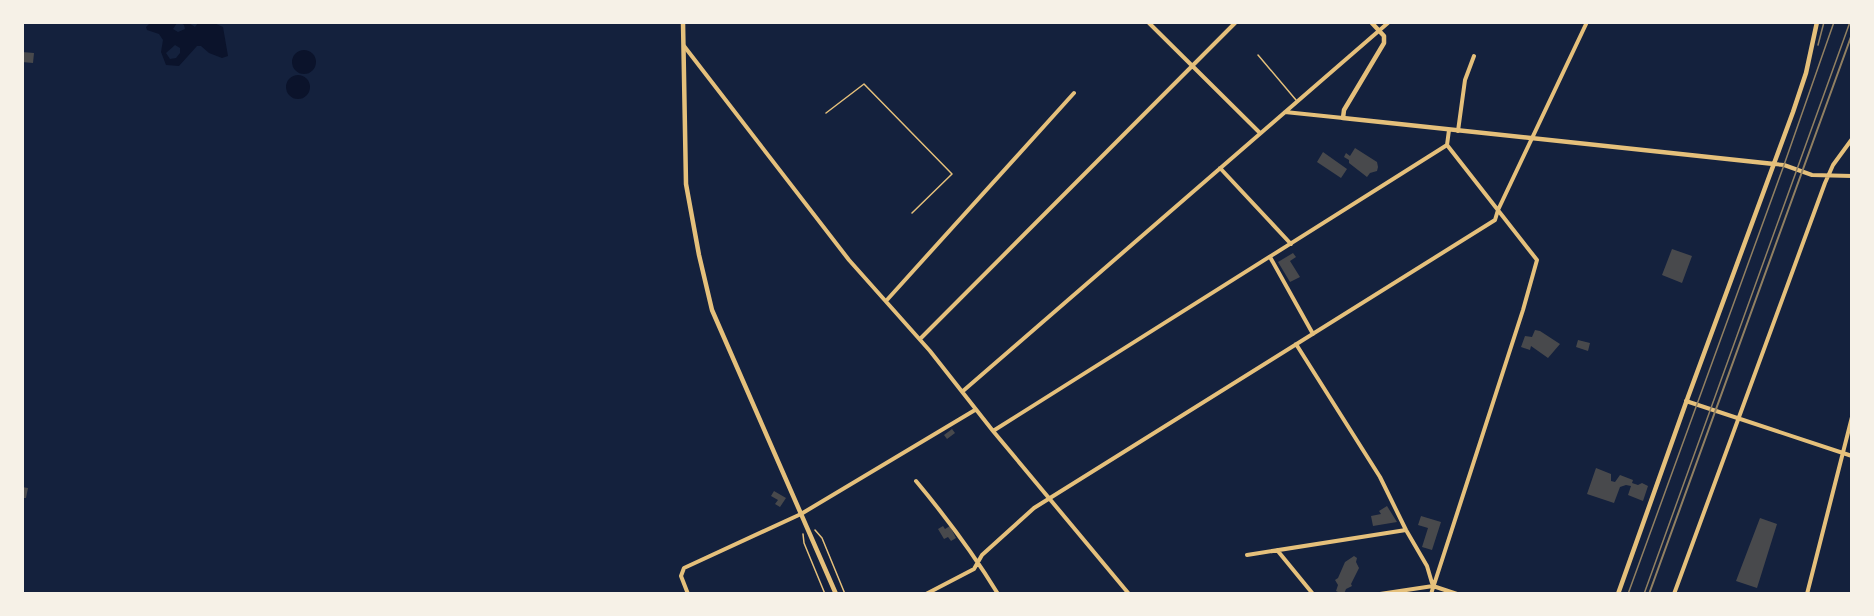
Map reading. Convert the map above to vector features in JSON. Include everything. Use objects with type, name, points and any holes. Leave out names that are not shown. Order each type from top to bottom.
[{"type":"street","points":[[683,22],[686,184],[712,310],[836,594]]},
{"type":"street","points":[[1148,22],[1260,133]]},
{"type":"street","points":[[920,339],[1236,22]]},
{"type":"street","points":[[1343,118],[1344,110],[1384,42],[1384,36],[1371,22]]},
{"type":"street","points":[[963,391],[1389,22]]},
{"type":"street","points":[[926,594],[974,569],[982,555],[1034,508],[1495,220],[1587,22]]},
{"type":"street","points":[[1618,594],[1806,73],[1817,22]]},
{"type":"street","points":[[684,46],[846,257],[920,339],[963,391],[975,410],[1129,594]]},
{"type":"street","points":[[1458,131],[1465,80],[1474,56]]},
{"type":"street","points":[[886,301],[1074,93]]},
{"type":"street","points":[[1284,112],[1784,165],[1812,175],[1851,176]]},
{"type":"street","points":[[1431,594],[1537,260],[1447,145],[1449,130]]},
{"type":"street","points":[[1674,594],[1829,175],[1833,165],[1851,139]]},
{"type":"street","points":[[993,431],[1447,145]]},
{"type":"street","points":[[1220,168],[1291,244]]},
{"type":"street","points":[[1270,257],[1313,334]]},
{"type":"street","points":[[1296,344],[1380,477],[1427,566],[1433,586]]},
{"type":"street","points":[[1686,401],[1851,456]]},
{"type":"street","points":[[688,594],[681,576],[684,568],[801,514],[975,410]]},
{"type":"street","points":[[1807,594],[1851,417]]},
{"type":"street","points":[[916,481],[948,519],[998,594]]},
{"type":"street","points":[[1247,555],[1407,530]]},
{"type":"street","points":[[1276,550],[1313,594]]},
{"type":"street","points":[[1380,594],[1433,586],[1457,594]]},
{"type":"lane","points":[[1258,55],[1297,101]]},
{"type":"path","points":[[826,113],[864,84],[952,174],[912,213]]},
{"type":"path","points":[[810,523],[822,538],[845,594]]},
{"type":"path","points":[[803,532],[804,543],[825,594]]},
{"type":"water","points":[[151,22],[177,23],[173,29],[178,32],[185,29],[181,23],[189,23],[195,27],[198,23],[214,23],[223,27],[228,56],[222,58],[197,46],[179,66],[166,65],[161,52],[163,40],[159,34],[147,30],[146,27]],"holes":[[[175,45],[180,48],[180,53],[176,58],[170,59],[166,53]]]},
{"type":"water","points":[[304,50],[313,53],[316,62],[313,71],[304,74],[295,71],[292,62],[295,53]]},
{"type":"water","points":[[298,75],[307,78],[310,87],[307,96],[298,99],[289,96],[286,87],[289,78]]},
{"type":"building","points":[[22,52],[34,53],[33,63],[22,62]]},
{"type":"building","points":[[1355,148],[1377,162],[1377,171],[1370,173],[1367,177],[1349,163],[1349,160],[1344,157],[1346,153],[1350,156]]},
{"type":"building","points":[[1323,152],[1347,169],[1341,178],[1317,162]]},
{"type":"building","points":[[1672,249],[1692,256],[1682,283],[1662,275]]},
{"type":"building","points":[[1293,253],[1296,257],[1290,261],[1300,277],[1290,282],[1278,262]]},
{"type":"building","points":[[1535,330],[1560,344],[1548,358],[1531,346],[1530,350],[1521,347],[1525,336],[1532,337]]},
{"type":"building","points":[[1578,340],[1590,343],[1588,351],[1576,347]]},
{"type":"building","points":[[952,429],[955,433],[947,439],[944,435]]},
{"type":"building","points":[[1596,468],[1611,474],[1611,481],[1615,482],[1620,475],[1633,480],[1632,483],[1638,485],[1642,483],[1648,486],[1643,501],[1628,495],[1631,486],[1626,485],[1620,487],[1614,503],[1587,494]]},
{"type":"building","points":[[22,487],[28,488],[26,498],[22,498]]},
{"type":"building","points":[[774,491],[786,498],[780,507],[775,504],[778,500],[771,496]]},
{"type":"building","points":[[1387,506],[1397,522],[1373,526],[1371,516],[1381,514],[1379,511]]},
{"type":"building","points":[[1421,516],[1441,522],[1432,550],[1422,547],[1428,528],[1418,525]]},
{"type":"building","points":[[1760,518],[1777,524],[1757,588],[1736,581]]},
{"type":"building","points":[[943,526],[945,529],[950,526],[956,538],[951,541],[948,537],[944,539],[938,529]]},
{"type":"building","points":[[1354,556],[1357,558],[1359,568],[1352,586],[1342,594],[1336,591],[1338,585],[1335,580],[1345,562]]},
{"type":"tram line","points":[[1818,45],[1824,22]]},
{"type":"tram line","points":[[1628,594],[1834,22]]},
{"type":"tram line","points":[[1644,594],[1850,22]]},
{"type":"railway","points":[[1649,594],[1852,34]]}]
